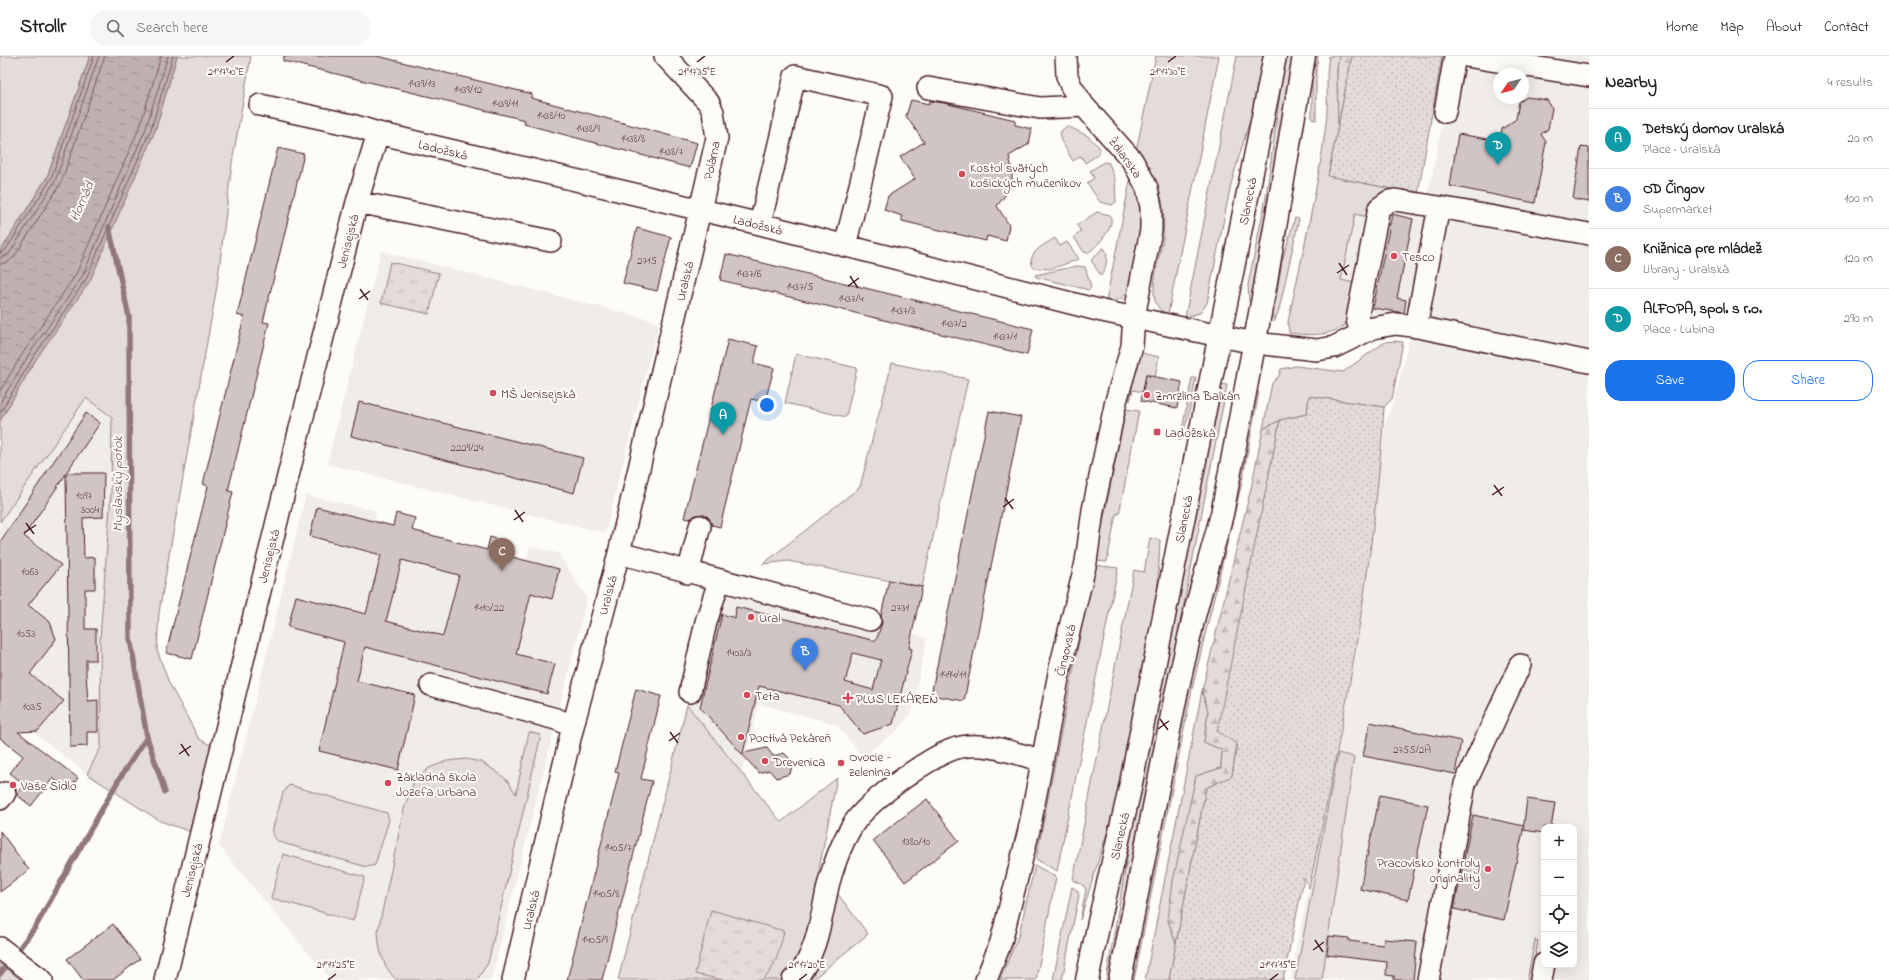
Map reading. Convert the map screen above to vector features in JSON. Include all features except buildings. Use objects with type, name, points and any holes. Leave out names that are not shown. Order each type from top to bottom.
[{"type":"main road","name":"Slanecká","points":[[1087,980],[1098,922],[1129,793],[1275,56]]},
{"type":"main road","points":[[1120,980],[1176,695],[1194,616],[1222,514],[1255,343],[1304,56]]},
{"type":"street","name":"Polárna","points":[[666,56],[709,103],[713,112],[717,138],[700,210]]},
{"type":"street","name":"Ždiarska","points":[[1066,56],[1067,76],[1071,86],[1084,106],[1132,160],[1147,188],[1151,207],[1151,230],[1134,317]]},
{"type":"street","points":[[1445,112],[1455,56]]},
{"type":"street","points":[[1466,56],[1589,76]]},
{"type":"street","points":[[760,224],[795,76],[882,96],[845,246]]},
{"type":"street","points":[[928,88],[1040,108],[1084,106]]},
{"type":"street","name":"Ladožská","points":[[260,105],[352,125],[378,133],[760,224],[1073,304],[1255,343],[1317,350],[1334,347],[1361,334],[1384,326],[1396,324],[1589,362]]},
{"type":"street","name":"Jenisejská","points":[[165,980],[289,472],[357,202],[378,133]]},
{"type":"street","points":[[1361,334],[1357,318],[1379,208],[1389,201],[1395,200],[1439,206],[1589,234]]},
{"type":"street","points":[[357,202],[551,241]]},
{"type":"street","points":[[1416,327],[1439,206]]},
{"type":"street","name":"Uralská","points":[[513,980],[573,726],[619,553],[700,210]]},
{"type":"street","name":"Čingovská","points":[[986,980],[1001,942],[1029,830],[1041,760],[1060,668],[1086,562],[1093,510],[1117,395],[1132,346],[1134,317]]},
{"type":"street","points":[[688,573],[700,526]]},
{"type":"street","points":[[619,553],[688,573],[870,620]]},
{"type":"street","points":[[690,692],[706,622],[719,581]]},
{"type":"street","points":[[1428,980],[1465,784],[1520,665]]},
{"type":"street","points":[[431,685],[556,719],[573,726]]},
{"type":"street","points":[[793,980],[802,970],[810,954],[821,919],[830,881],[843,841],[855,822],[876,801],[939,755],[961,747],[978,745],[1041,760]]},
{"type":"street","points":[[0,948],[37,976]]},
{"type":"street","points":[[1541,980],[1543,968]]},
{"type":"shaded area","points":[[1455,56],[1589,56],[1589,980],[1545,980],[1527,978],[1518,980],[1291,980],[1338,753],[1357,645],[1384,426],[1394,400],[1413,326],[1340,329],[1321,334],[1289,333],[1288,322],[1318,175],[1428,196]]},
{"type":"shaded area","name":"MŠ Jenisejská","points":[[381,251],[659,322],[605,533],[327,464]]},
{"type":"shaded area","points":[[86,398],[112,417],[111,493],[100,638],[101,747],[87,774],[0,706],[0,522]]},
{"type":"shaded area","name":"Základná škola Jozefa Urbana","points":[[306,495],[376,511],[374,522],[526,560],[530,547],[558,553],[587,598],[491,980],[331,980],[219,846]]},
{"type":"shaded area","points":[[719,581],[870,620],[927,638],[912,711],[900,728],[863,757],[836,724],[759,704],[742,772],[687,705]]},
{"type":"green space","points":[[0,56],[90,56],[47,177],[0,252]]},
{"type":"green space","points":[[177,56],[251,56],[232,163],[217,286],[159,612],[157,650],[169,683],[199,739],[220,750],[200,835],[160,821],[87,774],[101,747],[100,638],[111,493],[112,417],[86,398],[0,522],[0,421],[35,361],[155,131]]},
{"type":"green space","points":[[1156,56],[1219,56],[1168,314],[1160,309],[1155,301],[1154,291],[1163,233],[1164,215],[1162,200],[1151,171],[1136,151]]},
{"type":"green space","points":[[1237,56],[1265,56],[1256,99],[1231,184],[1207,303],[1200,313],[1185,317]]},
{"type":"green space","points":[[1285,56],[1294,56],[1251,304],[1249,302],[1248,285],[1266,197]]},
{"type":"green space","points":[[1314,56],[1318,56],[1316,69],[1316,120],[1312,119],[1312,69]]},
{"type":"green space","points":[[1329,56],[1339,56],[1337,70],[1338,126],[1328,176],[1428,196],[1368,217],[1355,214],[1341,280],[1354,283],[1345,325],[1332,332],[1311,335],[1289,333],[1288,322],[1323,148],[1327,115],[1327,73]]},
{"type":"green space","points":[[1339,56],[1352,56],[1338,126],[1337,70]]},
{"type":"green space","points":[[1352,56],[1442,56],[1418,194],[1328,176]]},
{"type":"green space","points":[[1067,126],[1088,136],[1100,148],[1099,154],[1085,163],[1081,156],[1073,161],[1060,139],[1061,131]]},
{"type":"green space","points":[[1104,162],[1109,163],[1115,180],[1116,202],[1112,205],[1100,202],[1087,183],[1094,178],[1090,171]]},
{"type":"green space","points":[[1131,176],[1135,179],[1144,221],[1131,288],[1122,298],[1114,301],[1106,301]]},
{"type":"green space","points":[[1097,212],[1110,215],[1110,225],[1105,236],[1096,246],[1088,253],[1084,252],[1074,237],[1081,232],[1077,225]]},
{"type":"green space","points":[[1295,218],[1299,219],[1279,310],[1274,322],[1273,316],[1282,261]]},
{"type":"green space","points":[[1055,238],[1060,246],[1067,242],[1079,259],[1051,269],[1034,268],[1032,258],[1034,254],[1041,246]]},
{"type":"green space","points":[[1103,248],[1105,249],[1107,259],[1101,276],[1091,260]]},
{"type":"green space","points":[[390,262],[439,273],[429,314],[381,303]]},
{"type":"green space","points":[[1077,266],[1085,267],[1091,287],[1089,290],[1036,277],[1035,275]]},
{"type":"green space","points":[[1385,342],[1403,342],[1392,399],[1384,407],[1309,396],[1307,414],[1280,420],[1263,429],[1272,383],[1279,376],[1281,369],[1296,366],[1343,372]]},
{"type":"green space","points":[[1141,353],[1159,357],[1155,376],[1146,374],[1143,392],[1133,390],[1130,401],[1129,400]]},
{"type":"green space","points":[[796,354],[857,368],[846,417],[785,403]]},
{"type":"green space","points":[[892,363],[968,379],[922,587],[788,561],[763,564],[860,487]]},
{"type":"green space","points":[[1192,378],[1196,378],[1188,417],[1180,441]]},
{"type":"green space","points":[[1220,384],[1227,385],[1110,980],[1106,980],[1140,783]]},
{"type":"green space","points":[[1256,392],[1259,392],[1242,482],[1192,689],[1134,980],[1130,980],[1188,687],[1218,563]]},
{"type":"green space","points":[[1309,396],[1384,407],[1373,529],[1356,649],[1334,769],[1309,888],[1304,878],[1283,980],[1169,980],[1206,788],[1232,776],[1237,744],[1217,731],[1280,420],[1307,414]]},
{"type":"green space","points":[[1126,409],[1139,411],[1119,514],[1116,514],[1107,562],[1095,561]]},
{"type":"green space","points":[[1280,420],[1253,557],[1237,744],[1232,776],[1206,788],[1176,944],[1168,920],[1173,881],[1196,776],[1221,768],[1222,750],[1204,742],[1208,711],[1202,691],[1252,484],[1263,429]]},
{"type":"green space","points":[[1150,538],[1160,540],[1157,603],[1120,791],[1080,920],[1086,890],[1083,885],[1073,880],[1134,570],[1144,572]]},
{"type":"green space","points":[[1094,565],[1118,568],[1057,871],[1036,859]]},
{"type":"green space","points":[[1202,691],[1208,711],[1204,742],[1222,750],[1221,768],[1196,776],[1168,920],[1176,944],[1169,980],[1145,980]]},
{"type":"green space","points":[[687,705],[781,822],[837,778],[819,869],[868,934],[812,980],[618,980]]},
{"type":"green space","points":[[529,732],[541,735],[488,963],[477,980],[397,980],[388,969],[382,957],[378,931],[405,805],[414,782],[429,768],[447,761],[466,759],[481,762],[497,772],[508,781],[516,794]]},
{"type":"green space","points":[[1338,753],[1354,757],[1322,980],[1295,980]]},
{"type":"green space","points":[[289,785],[387,813],[389,820],[375,865],[367,867],[277,841],[273,834],[273,828],[283,793]]},
{"type":"green space","points":[[283,854],[365,877],[353,921],[271,898]]},
{"type":"green space","points":[[1035,865],[1056,877],[1036,980],[1000,980],[1019,934]]},
{"type":"green space","points":[[1072,887],[1077,890],[1079,895],[1062,980],[1053,980]]},
{"type":"green space","points":[[711,910],[784,931],[774,964],[762,980],[723,980],[695,974]]},
{"type":"green space","points":[[1535,940],[1538,941],[1531,980],[1527,980]]},
{"type":"green space","points":[[0,963],[21,980],[0,980]]},
{"type":"water","name":"Hornád","points":[[90,56],[177,56],[155,131],[90,281],[35,361],[0,421],[0,252],[47,177]]},
{"type":"waterway","name":"Myslavský potok","points":[[109,227],[129,317],[130,638],[147,737],[165,792]]},
{"type":"waterway","points":[[0,974],[36,926],[118,781],[147,737]]},
{"type":"place","name":"ALFOPA, spol. s r.o.","points":[[1498,165]]},
{"type":"place","name":"Kostol svätých košických mučeníkov","points":[[962,174]]},
{"type":"place","name":"Tesco","points":[[1394,256]]},
{"type":"place","name":"MŠ Jenisejská","points":[[493,393]]},
{"type":"place","name":"Zmrzlina Balkán","points":[[1147,395]]},
{"type":"place","name":"Ladožská","points":[[1157,432]]},
{"type":"place","name":"Detský domov Uralská","points":[[723,435]]},
{"type":"place","name":"Knižnica pre mládež","points":[[502,571]]},
{"type":"place","name":"Ural","points":[[751,617]]},
{"type":"place","name":"OD Čingov","points":[[805,671]]},
{"type":"place","name":"Teta","points":[[747,695]]},
{"type":"place","name":"PLUS LEKÁREŇ","points":[[848,698]]},
{"type":"place","name":"Poctivá Pekáreň","points":[[741,737]]},
{"type":"place","name":"Drevenica","points":[[765,761]]},
{"type":"place","name":"Ovocie - zelenina","points":[[841,763]]},
{"type":"place","name":"Základná škola Jozefa Urbana","points":[[388,783]]},
{"type":"place","name":"Vaše Sídlo","points":[[13,785]]},
{"type":"place","name":"Pracovisko kontroly originality","points":[[1488,869]]}]
